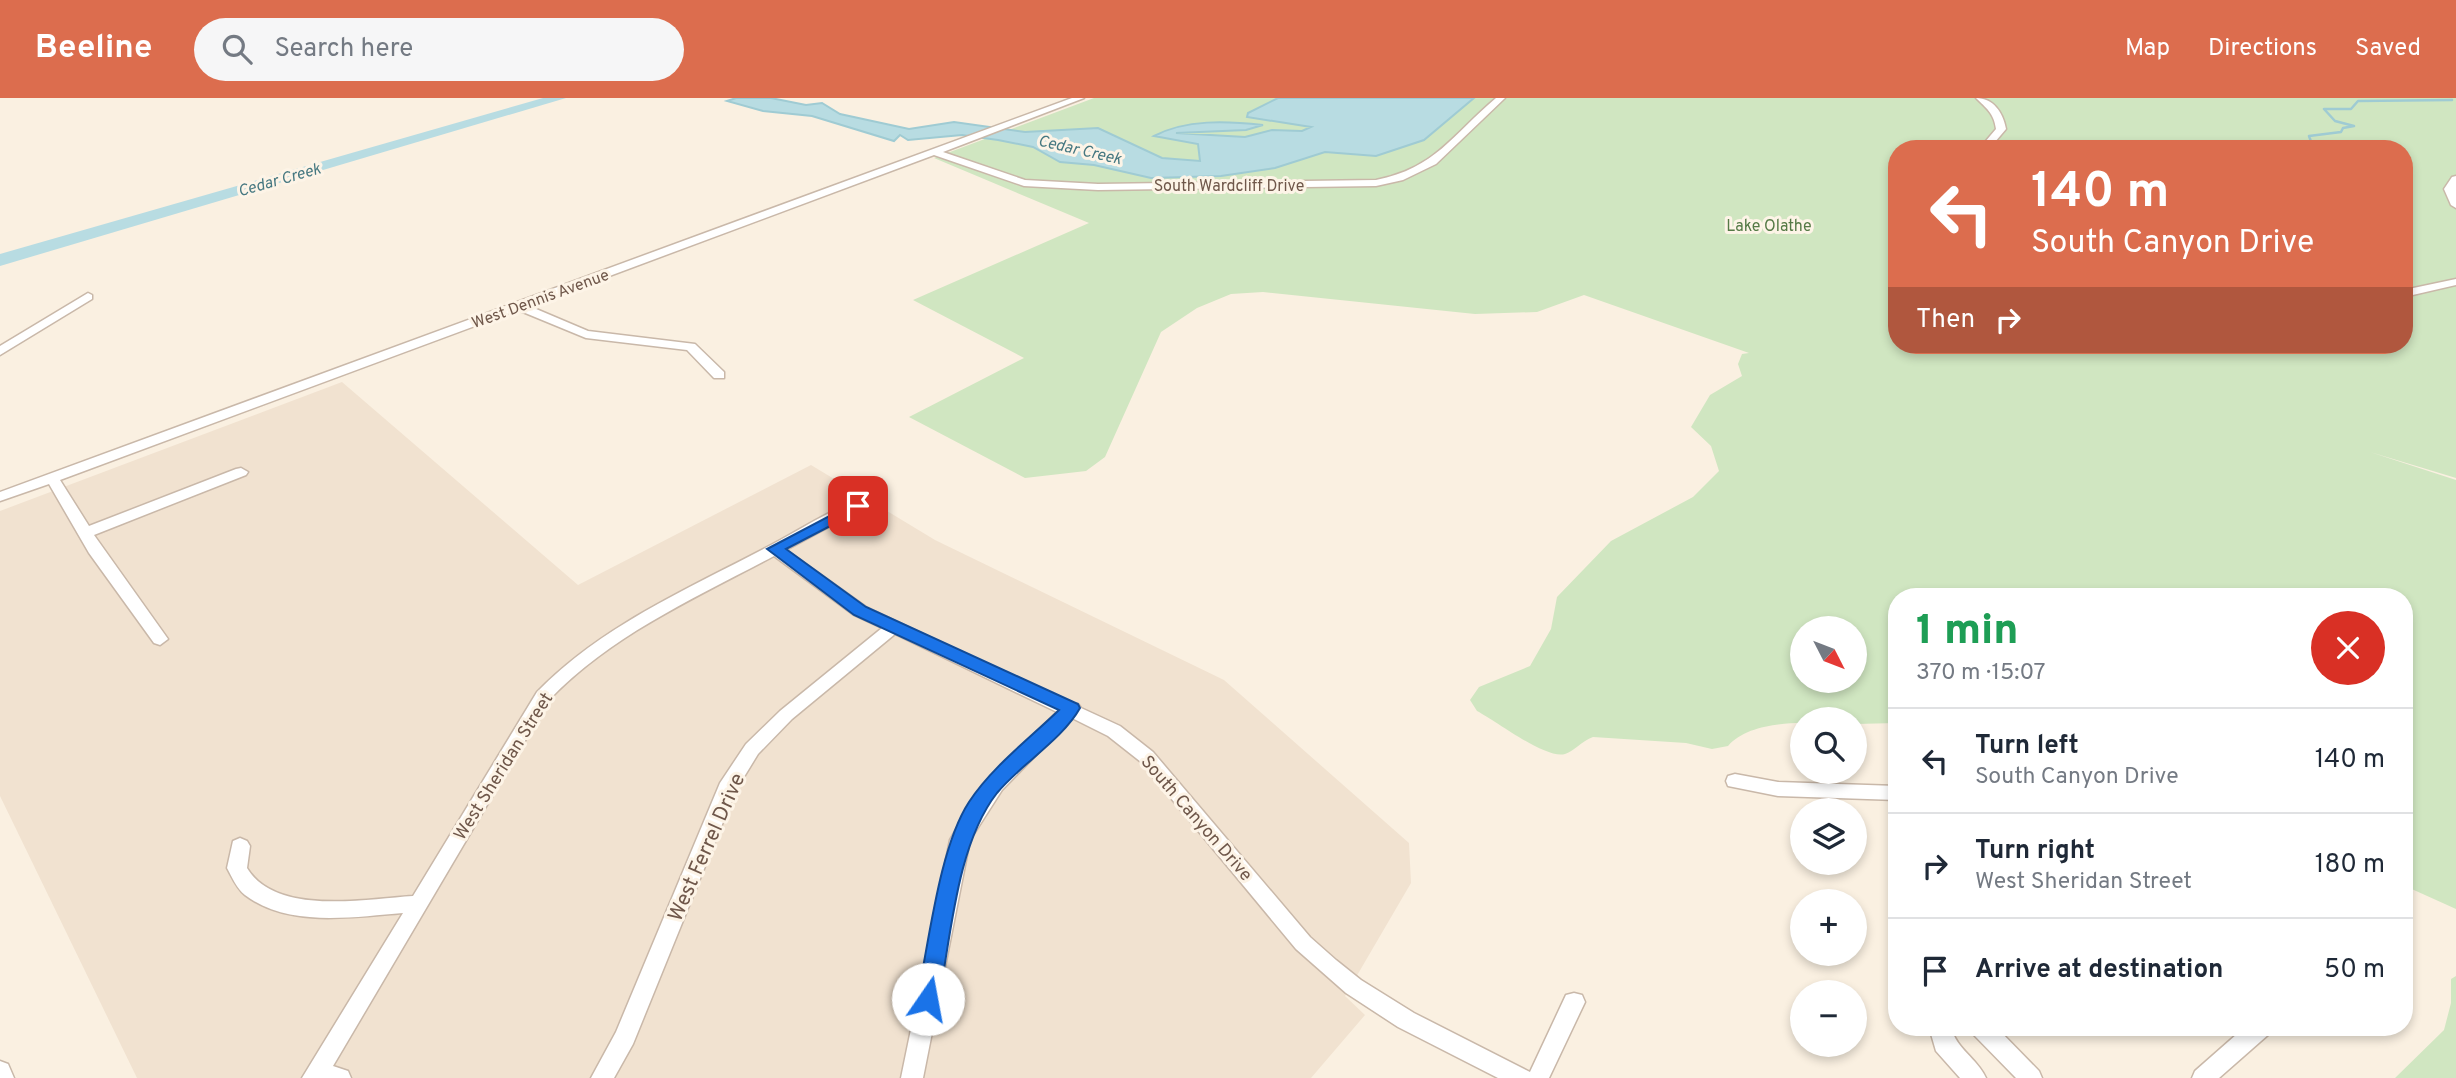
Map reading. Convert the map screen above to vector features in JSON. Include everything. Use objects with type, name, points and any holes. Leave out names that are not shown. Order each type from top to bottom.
[{"type":"street","name":"West Dennis Avenue","points":[[0,497],[1080,98]]},
{"type":"street","name":"South Wardcliff Drive","points":[[933,152],[1044,188],[1207,184],[1334,186],[1390,181],[1416,173],[1439,160],[1500,98]]},
{"type":"street","points":[[1980,98],[1994,109],[2000,122],[2001,129],[1992,140]]},
{"type":"street","points":[[2456,180],[2449,189],[2456,205]]},
{"type":"street","points":[[2413,292],[2456,282]]},
{"type":"street","points":[[0,351],[88,296]]},
{"type":"street","points":[[519,306],[586,334],[691,347],[719,375]]},
{"type":"street","points":[[87,532],[241,472]]},
{"type":"street","points":[[52,478],[87,532],[97,554],[160,639]]},
{"type":"street","name":"West Sheridan Street","points":[[324,1076],[419,904],[543,696],[567,671],[643,619],[858,506]]},
{"type":"street","name":"South Canyon Drive","points":[[775,549],[830,592],[860,611],[1072,708],[1114,731],[1147,757],[1303,943],[1330,969],[1369,1000],[1409,1023],[1521,1078]]},
{"type":"street","name":"West Ferrel Drive","points":[[603,1078],[625,1037],[727,788],[752,749],[786,715],[894,626]]},
{"type":"street","points":[[912,1078],[960,839],[976,807],[993,785],[1072,708]]},
{"type":"street","points":[[1735,780],[1778,789],[1888,793]]},
{"type":"street","points":[[240,846],[237,868],[251,889],[281,902],[318,908],[419,904]]},
{"type":"street","points":[[1538,1078],[1574,1002]]},
{"type":"street","points":[[1942,1036],[1944,1044],[1975,1078]]},
{"type":"street","points":[[1990,1036],[2031,1078]]},
{"type":"street","points":[[2203,1078],[2251,1036]]},
{"type":"street","points":[[0,1071],[3,1078]]},
{"type":"shaded area","points":[[342,382],[578,585],[811,465],[935,540],[1224,680],[1409,843],[1411,883],[1345,996],[1365,1015],[1311,1078],[137,1078],[0,796],[0,511]]},
{"type":"green space","name":"Lake Olathe","points":[[1094,98],[2456,98],[2456,478],[2370,452],[2456,480],[2456,909],[2413,890],[2413,588],[1888,588],[1888,723],[1867,724],[1867,707],[1790,707],[1790,724],[1752,730],[1728,746],[1712,749],[1686,743],[1593,737],[1565,754],[1557,754],[1534,746],[1477,711],[1470,700],[1479,687],[1530,666],[1551,629],[1557,597],[1611,541],[1693,497],[1719,471],[1711,446],[1691,427],[1710,395],[1742,376],[1738,364],[1742,354],[1749,353],[1584,295],[1537,312],[1475,314],[1263,292],[1231,294],[1197,308],[1161,332],[1105,457],[1086,471],[1025,478],[909,417],[1024,358],[913,300],[1089,223],[934,158]]},
{"type":"green space","points":[[2456,976],[2456,1078],[2395,1078],[2444,1030],[2451,1003],[2451,979]]},
{"type":"water","points":[[736,98],[771,98],[806,105],[822,103],[840,114],[909,129],[954,122],[1025,132],[1098,128],[1162,158],[1200,161],[1198,144],[1154,136],[1166,130],[1207,123],[1263,125],[1246,130],[1176,133],[1245,137],[1272,130],[1302,131],[1311,127],[1247,117],[1248,113],[1278,98],[1474,98],[1424,140],[1376,156],[1325,152],[1275,168],[1221,176],[1151,178],[1094,165],[1060,162],[1033,147],[998,140],[962,135],[908,140],[900,135],[894,141],[812,116],[763,111],[727,101]]},
{"type":"waterway","name":"Cedar Creek","points":[[0,260],[559,98]]},
{"type":"waterway","points":[[2310,140],[2309,136],[2341,132],[2343,128],[2354,126],[2335,121],[2324,109],[2351,109],[2358,101],[2452,100]]},
{"type":"route","points":[[858,506],[775,549],[830,592],[860,611],[1072,708],[993,785],[976,807],[960,839],[928,999]]}]
